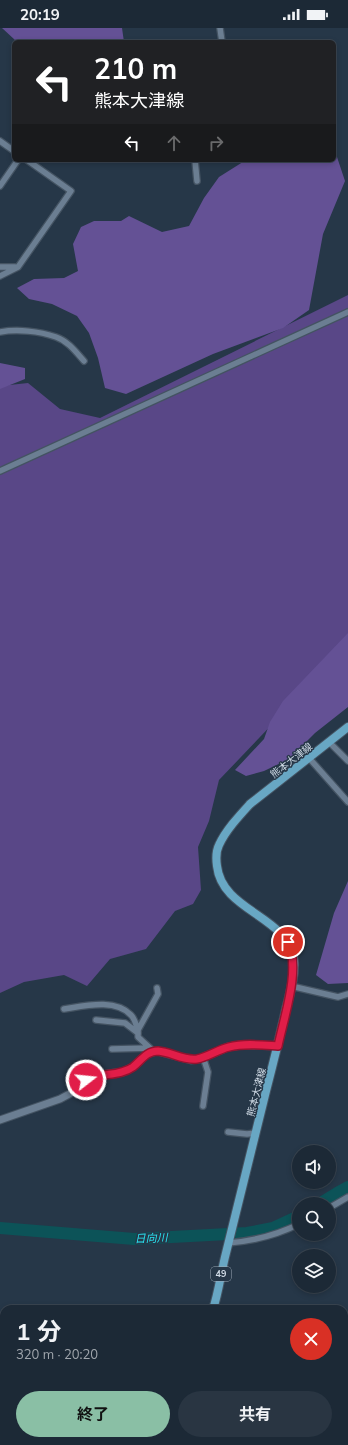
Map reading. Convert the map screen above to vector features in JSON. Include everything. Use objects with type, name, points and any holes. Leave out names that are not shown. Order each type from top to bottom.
[{"type":"main road","name":"熊本大津線","points":[[214,1305],[278,1046],[292,986],[294,962],[292,950],[280,932],[231,894],[222,884],[218,873],[216,860],[218,846],[225,834],[250,804],[348,727]]},
{"type":"street","points":[[220,28],[222,40]]},
{"type":"street","points":[[0,141],[12,150]]},
{"type":"street","points":[[0,186],[17,162]]},
{"type":"street","points":[[0,276],[18,267],[71,191],[30,162]]},
{"type":"street","points":[[195,162],[197,182]]},
{"type":"street","points":[[0,267],[18,267]]},
{"type":"street","points":[[0,471],[348,312]]},
{"type":"street","points":[[0,332],[28,331],[56,337],[66,342],[84,361]]},
{"type":"street","points":[[330,742],[348,761]]},
{"type":"street","points":[[309,758],[348,802]]},
{"type":"street","points":[[292,986],[338,997],[348,994]]},
{"type":"street","points":[[138,1032],[158,994],[157,988]]},
{"type":"street","points":[[64,1009],[93,1004],[118,1008],[131,1014],[138,1032],[138,1037],[151,1050]]},
{"type":"street","points":[[96,1020],[125,1023],[138,1032]]},
{"type":"street","points":[[112,1048],[151,1050],[191,1060],[235,1046],[278,1046]]},
{"type":"street","points":[[0,1120],[60,1098],[72,1092],[92,1076],[123,1072],[133,1067],[151,1050]]},
{"type":"street","points":[[203,1106],[208,1072],[204,1057]]},
{"type":"street","points":[[228,1132],[247,1134],[256,1133]]},
{"type":"street","points":[[336,1204],[348,1197]]},
{"type":"street","points":[[229,1241],[252,1241],[292,1227]]},
{"type":"shaded area","points":[[2,28],[122,28],[124,40],[15,40]]},
{"type":"shaded area","points":[[336,154],[345,181],[323,234],[309,310],[283,328],[213,354],[126,394],[105,388],[98,358],[89,333],[77,316],[52,304],[29,299],[17,288],[34,279],[64,278],[78,271],[73,244],[81,227],[94,221],[121,221],[129,216],[162,232],[189,226],[204,198],[219,177],[243,162],[336,162]]},
{"type":"shaded area","points":[[348,295],[348,645],[219,780],[209,821],[198,847],[201,890],[193,904],[175,911],[146,949],[110,959],[87,986],[64,975],[24,982],[0,993],[0,386],[28,383],[60,409],[100,418]]},
{"type":"shaded area","points":[[0,363],[25,368],[25,379],[0,389]]},
{"type":"shaded area","points":[[348,633],[348,707],[315,733],[289,759],[264,771],[246,776],[235,770],[264,739],[270,722],[283,701]]},
{"type":"shaded area","points":[[348,881],[348,983],[328,984],[316,975],[334,913]]},
{"type":"waterway","name":"日向川","points":[[330,1197],[348,1187]]},
{"type":"waterway","name":"日向川","points":[[0,1228],[134,1239],[247,1233],[273,1228],[292,1219]]},
{"type":"route","points":[[86,1080],[92,1076],[123,1072],[133,1067],[148,1053],[157,1051],[191,1060],[199,1059],[228,1047],[241,1045],[278,1046],[292,986],[294,962],[292,950],[288,942]]}]
